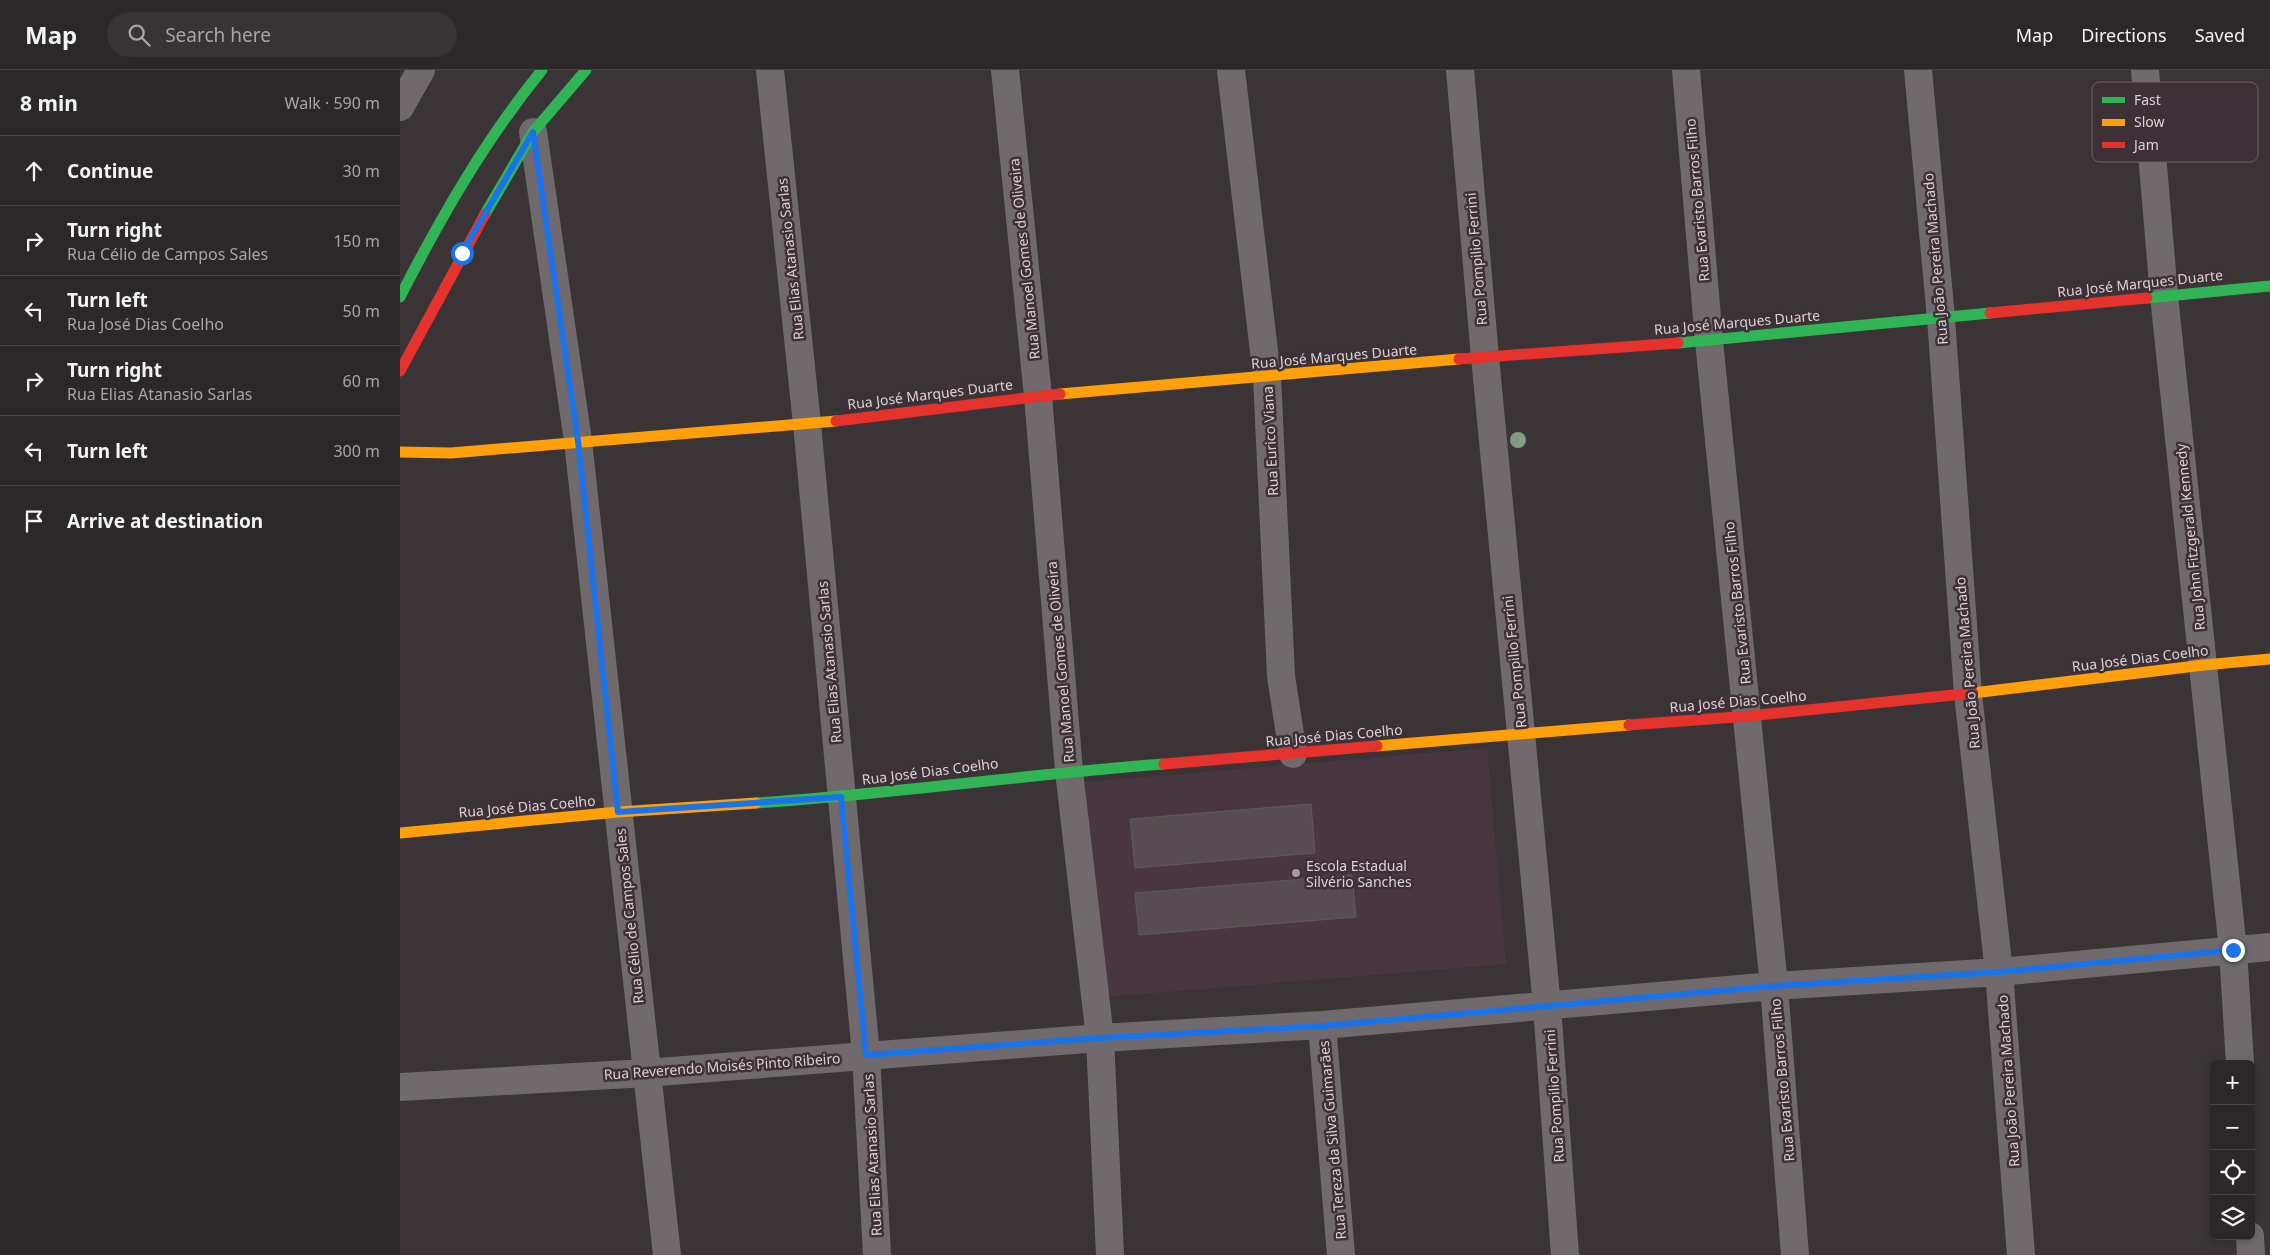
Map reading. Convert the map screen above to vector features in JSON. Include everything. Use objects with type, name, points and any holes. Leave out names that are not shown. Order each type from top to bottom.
[{"type":"street","points":[[400,107],[421,70]]},
{"type":"street","points":[[400,297],[438,221],[464,178],[528,86],[542,70]]},
{"type":"street","points":[[400,371],[462,253],[533,132],[586,70]]},
{"type":"street","name":"Rua Elias Atanasio Sarlas","points":[[770,70],[807,424],[866,1055],[877,1255]]},
{"type":"street","name":"Rua Manoel Gomes de Oliveira","points":[[1005,70],[1038,396],[1069,771],[1100,1038],[1110,1255]]},
{"type":"street","name":"Rua Eurico Viana","points":[[1231,70],[1267,377],[1282,676],[1293,754]]},
{"type":"street","name":"Rua Pompilio Ferrini","points":[[1460,70],[1485,357],[1547,1006],[1565,1255]]},
{"type":"street","name":"Rua Evaristo Barros Filho","points":[[1686,70],[1709,341],[1749,716],[1774,986],[1795,1255]]},
{"type":"street","name":"Rua João Pereira Machado","points":[[1918,70],[1941,318],[1968,694],[1999,972],[2021,1255]]},
{"type":"street","name":"Rua Célio de Campos Sales","points":[[533,132],[578,441],[667,1255]]},
{"type":"street","name":"Rua John Fitzgerald Kennedy","points":[[2153,162],[2164,296],[2233,950],[2240,1060]]},
{"type":"street","name":"Rua José Marques Duarte","points":[[400,452],[451,453],[578,441],[807,424],[1038,396],[1485,357],[1709,341],[2270,286]]},
{"type":"street","name":"Rua José Dias Coelho","points":[[400,833],[618,812],[841,797],[1069,771],[1749,716],[1968,694],[2204,665],[2270,659]]},
{"type":"street","name":"Rua Reverendo Moisés Pinto Ribeiro","points":[[400,1087],[646,1073],[1100,1038],[1322,1026],[1774,986],[1999,972],[2270,947]]},
{"type":"street","name":"Rua Tereza da Silva Guimarães","points":[[1322,1026],[1341,1255]]},
{"type":"street","points":[[2250,1240],[2251,1255]]},
{"type":"shaded area","name":"Escola Estadual Silvério Sanches","points":[[1487,748],[1506,964],[1104,997],[1085,782]]},
{"type":"building","points":[[1311,804],[1315,853],[1135,868],[1130,819]]},
{"type":"building","points":[[1352,875],[1356,917],[1139,935],[1135,893]]},
{"type":"traffic: fast","points":[[400,297],[448,208],[483,151],[542,70]]},
{"type":"traffic: fast","points":[[485,214],[533,132],[586,70]]},
{"type":"traffic: fast","points":[[2147,298],[2270,286]]},
{"type":"traffic: fast","points":[[1678,343],[1990,313]]},
{"type":"traffic: fast","points":[[756,803],[858,795],[1164,764]]},
{"type":"traffic: slow","points":[[1060,394],[1459,359]]},
{"type":"traffic: slow","points":[[400,452],[451,453],[836,421]]},
{"type":"traffic: slow","points":[[1973,693],[2204,665],[2270,659]]},
{"type":"traffic: slow","points":[[1377,746],[1629,725]]},
{"type":"traffic: slow","points":[[400,833],[618,812],[756,803]]},
{"type":"traffic: jam","points":[[400,371],[485,214]]},
{"type":"traffic: jam","points":[[1990,313],[2147,298]]},
{"type":"traffic: jam","points":[[1459,359],[1678,343]]},
{"type":"traffic: jam","points":[[836,421],[1060,394]]},
{"type":"traffic: jam","points":[[1629,725],[1749,716],[1973,693]]},
{"type":"traffic: jam","points":[[1164,764],[1377,746]]},
{"type":"place","name":"Escola Estadual Silvério Sanches","points":[[1296,873]]},
{"type":"route","points":[[462,253],[533,132],[578,441],[618,812],[841,797],[866,1055],[1100,1038],[1322,1026],[1774,986],[1999,972],[2233,950]]}]
